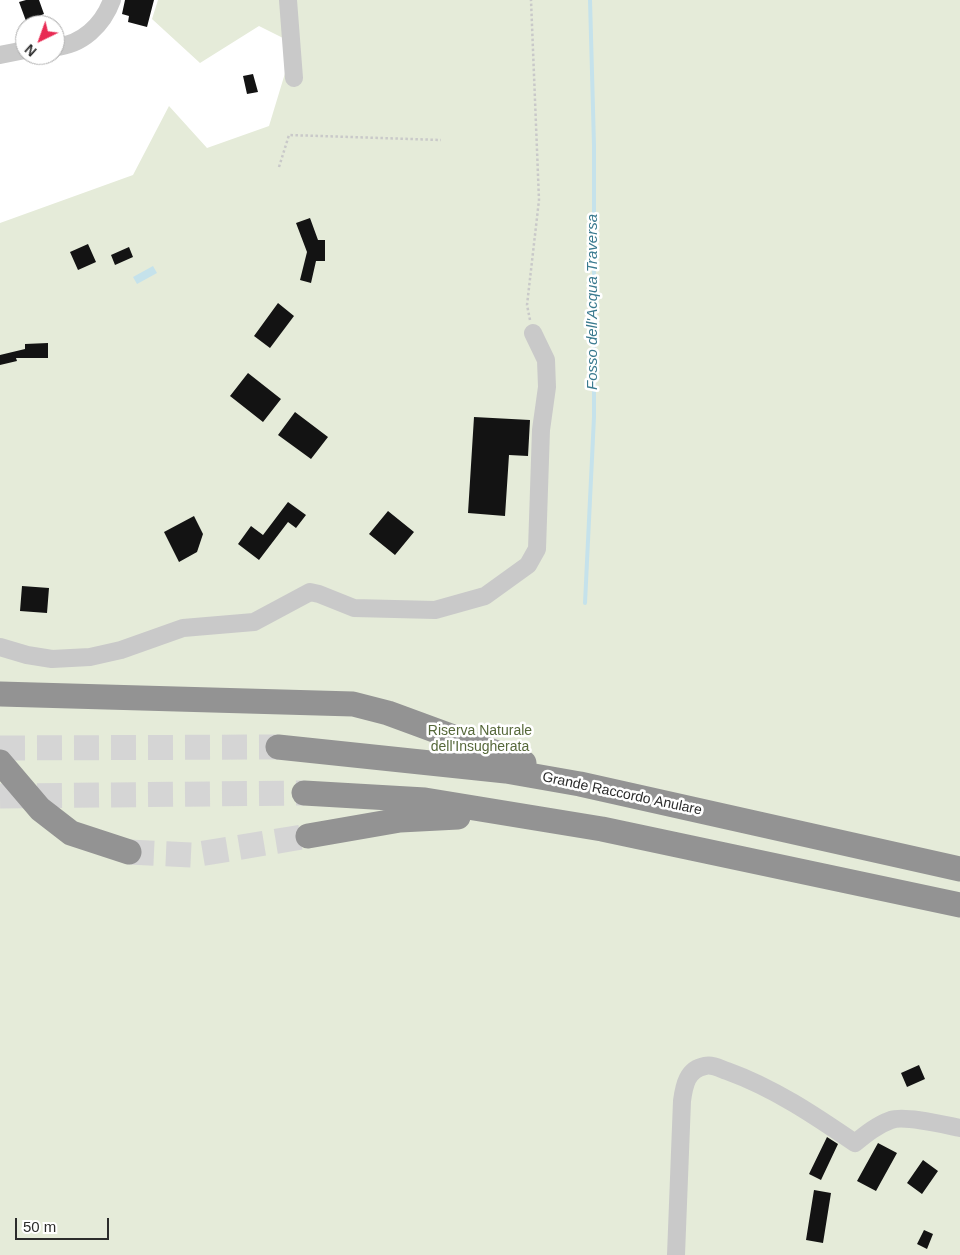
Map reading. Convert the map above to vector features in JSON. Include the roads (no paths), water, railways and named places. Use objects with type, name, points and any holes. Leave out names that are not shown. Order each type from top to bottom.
[{"type":"highway","points":[[0,694],[353,704],[388,713],[580,784]]},
{"type":"highway","name":"Grande Raccordo Anulare","points":[[278,747],[506,771],[580,784],[960,869]]},
{"type":"highway","points":[[0,762],[40,809],[71,833],[129,852]]},
{"type":"highway","points":[[304,793],[424,800],[602,829],[960,905]]},
{"type":"highway","points":[[308,836],[400,820],[508,814]]},
{"type":"street","points":[[65,45],[72,44],[88,34],[103,19],[112,0]]},
{"type":"street","points":[[288,0],[294,78]]},
{"type":"street","points":[[0,55],[15,52]]},
{"type":"street","points":[[0,647],[27,655],[52,659],[90,657],[124,649],[183,628],[254,622],[310,592],[350,607],[370,609],[435,610],[485,596],[528,565],[537,549],[540,430],[547,387],[546,360],[533,333]]},
{"type":"street","points":[[676,1255],[682,1101],[684,1086],[689,1075],[696,1069],[706,1065],[747,1078],[795,1103],[855,1143],[874,1128],[893,1119],[932,1122],[960,1128]]},
{"type":"water","points":[[153,266],[157,273],[137,284],[133,277]]},
{"type":"waterway","name":"Fosso dell'Acqua Traversa","points":[[585,603],[594,417],[594,145],[590,0]]},
{"type":"tunnel","points":[[0,748],[278,747]]},
{"type":"tunnel","points":[[0,796],[304,793]]},
{"type":"tunnel","points":[[129,852],[193,855],[308,836]]},
{"type":"park label","name":"Riserva Naturale dell'Insugherata","points":[[480,740]]}]
